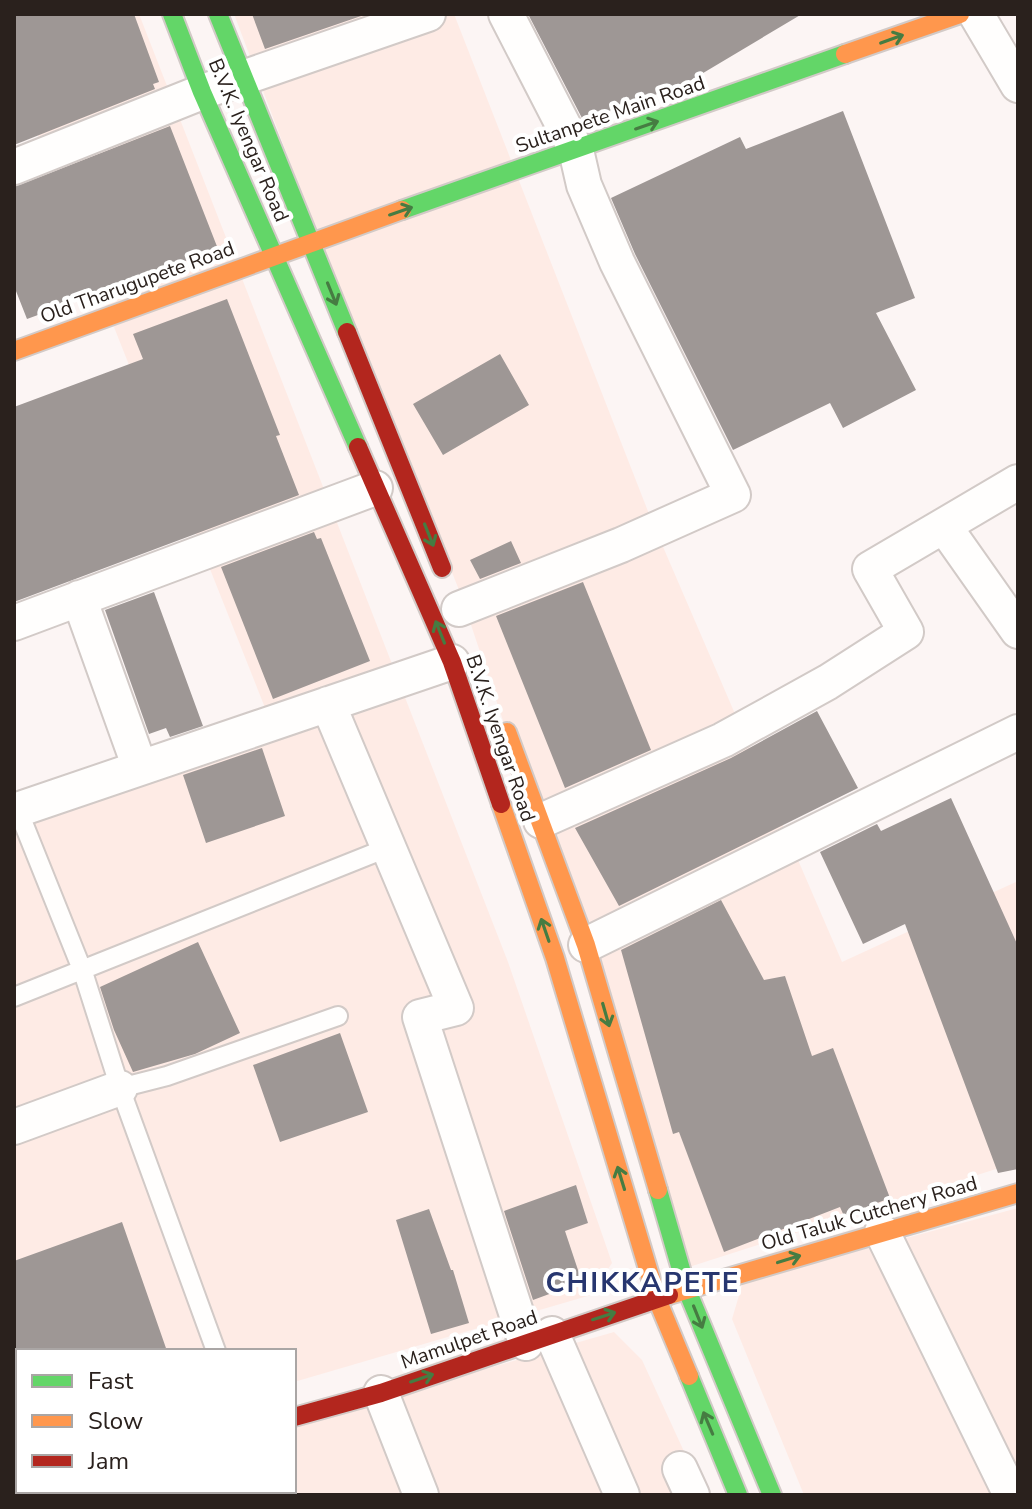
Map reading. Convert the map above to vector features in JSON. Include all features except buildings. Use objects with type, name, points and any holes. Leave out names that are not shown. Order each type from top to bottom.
[{"type":"street","name":"B.V.K. Iyengar Road","points":[[172,14],[202,92],[452,662],[555,958],[657,1299],[738,1495]]},
{"type":"street","name":"B.V.K. Iyengar Road","points":[[218,14],[456,602]]},
{"type":"street","points":[[14,167],[202,92],[428,14]]},
{"type":"street","points":[[456,602],[621,545],[733,495],[617,262],[584,185],[576,150],[506,14]]},
{"type":"street","name":"Sultanpete Main Road","points":[[275,255],[960,14]]},
{"type":"street","points":[[976,14],[1018,85]]},
{"type":"street","name":"Old Tharugupete Road","points":[[14,351],[275,255]]},
{"type":"street","points":[[541,821],[723,740],[828,682],[906,632],[870,569],[1018,482]]},
{"type":"street","points":[[14,623],[375,488]]},
{"type":"street","points":[[944,526],[1018,631]]},
{"type":"street","points":[[79,598],[140,768]]},
{"type":"street","points":[[16,810],[452,662]]},
{"type":"street","points":[[328,704],[456,1008],[420,1017],[539,1338],[622,1495]]},
{"type":"street","name":"B.V.K. Iyengar Road","points":[[498,708],[586,945],[687,1290],[772,1495]]},
{"type":"street","points":[[586,945],[1018,732]]},
{"type":"street","points":[[14,1127],[120,1088]]},
{"type":"street","name":"Old Taluk Cutchery Road","points":[[657,1299],[1018,1193]]},
{"type":"street","points":[[882,1232],[1011,1495]]},
{"type":"street","name":"Mamulpet Road","points":[[296,1416],[381,1393],[657,1299]]},
{"type":"street","points":[[381,1393],[421,1495]]},
{"type":"lane","points":[[16,810],[83,972],[120,1088],[215,1349]]},
{"type":"lane","points":[[14,997],[387,848]]},
{"type":"lane","points":[[120,1088],[167,1076],[338,1016]]},
{"type":"shaded area","points":[[14,14],[139,14],[508,962],[612,1263],[591,1295],[296,1381],[296,1349],[16,1349],[14,1465],[14,823],[275,733],[14,75]]},
{"type":"shaded area","points":[[234,14],[454,14],[651,519],[842,962],[1018,881],[1018,1162],[686,1268],[461,595],[311,218]]},
{"type":"shaded area","points":[[1018,1208],[1018,1495],[804,1495],[732,1319],[743,1282]]},
{"type":"shaded area","points":[[614,1332],[642,1360],[704,1495],[49,1495],[296,1493],[296,1423]]},
{"type":"traffic: fast","points":[[172,14],[202,92],[358,447]]},
{"type":"traffic: fast","points":[[218,14],[347,332]]},
{"type":"traffic: fast","points":[[402,210],[845,54]]},
{"type":"traffic: fast","points":[[658,1190],[687,1290],[772,1495]]},
{"type":"traffic: fast","points":[[689,1376],[738,1495]]},
{"type":"traffic: slow","points":[[845,54],[960,14]]},
{"type":"traffic: slow","points":[[14,351],[402,210]]},
{"type":"traffic: slow","points":[[507,732],[586,945],[658,1190]]},
{"type":"traffic: slow","points":[[501,804],[555,958],[657,1299],[689,1376]]},
{"type":"traffic: slow","points":[[669,1295],[1018,1193]]},
{"type":"traffic: jam","points":[[347,332],[442,568]]},
{"type":"traffic: jam","points":[[358,447],[452,662],[501,804]]},
{"type":"traffic: jam","points":[[296,1416],[381,1393],[669,1295]]},
{"type":"district","name":"CHIKKAPETE","points":[[643,1282]]}]
